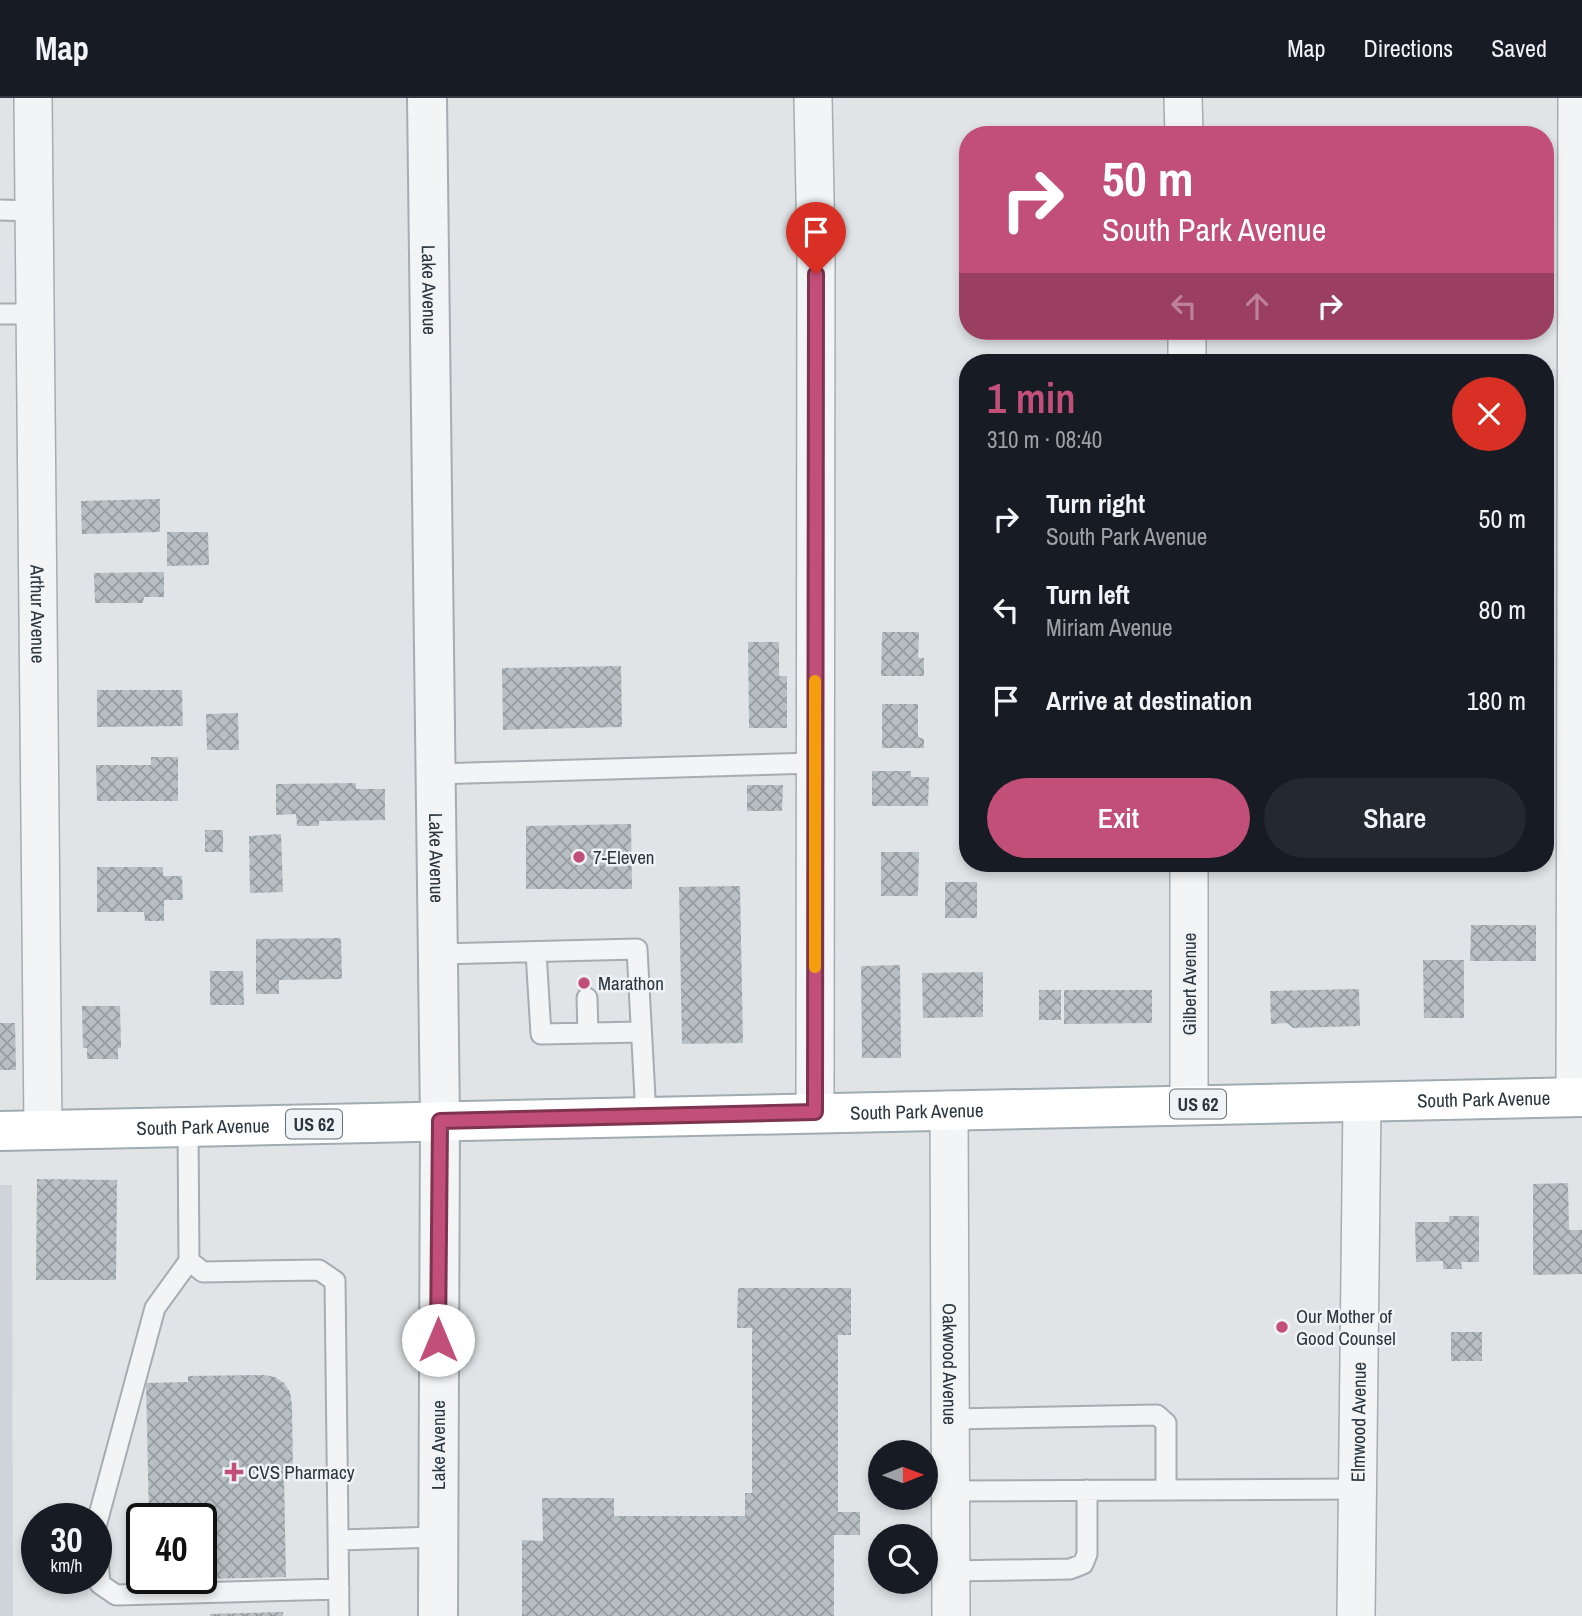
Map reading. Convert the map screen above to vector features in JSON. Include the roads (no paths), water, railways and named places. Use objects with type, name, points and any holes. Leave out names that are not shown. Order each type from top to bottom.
[{"type":"main road","name":"South Park Avenue","points":[[0,1130],[1579,1097]]},
{"type":"street","name":"Arthur Avenue","points":[[33,98],[17,210],[17,314],[43,1130]]},
{"type":"street","name":"Lake Avenue","points":[[427,98],[440,1121],[438,1616]]},
{"type":"street","points":[[813,98],[816,247],[815,1112]]},
{"type":"street","points":[[1183,98],[1184,126]]},
{"type":"street","points":[[1577,98],[1579,1097]]},
{"type":"street","name":"Gilbert Avenue","points":[[1188,872],[1189,1104]]},
{"type":"street","name":"Elmwood Avenue","points":[[1356,1616],[1362,1102]]},
{"type":"street","name":"Oakwood Avenue","points":[[949,1110],[951,1616]]},
{"type":"lane","points":[[435,774],[815,763]]},
{"type":"lane","points":[[437,954],[537,952],[586,957],[637,949],[646,1116]]},
{"type":"lane","points":[[537,952],[541,1034],[641,1032]]},
{"type":"lane","points":[[587,998],[588,1033]]},
{"type":"lane","points":[[102,1503],[155,1308],[189,1261],[188,1126]]},
{"type":"lane","points":[[189,1261],[203,1272],[319,1270],[335,1281],[340,1616]]},
{"type":"lane","points":[[950,1419],[1157,1415],[1166,1423],[1166,1490]]},
{"type":"lane","points":[[950,1491],[1358,1489]]},
{"type":"lane","points":[[951,1571],[1070,1569],[1083,1564],[1087,1554],[1087,1490]]},
{"type":"lane","points":[[339,1540],[438,1536]]},
{"type":"lane","points":[[112,1592],[116,1595],[339,1589]]},
{"type":"place","name":"7-Eleven","points":[[579,857]]},
{"type":"place","name":"Marathon","points":[[584,983]]},
{"type":"place","name":"Our Mother of Good Counsel","points":[[1282,1327]]},
{"type":"place","name":"CVS Pharmacy","points":[[234,1472]]}]
